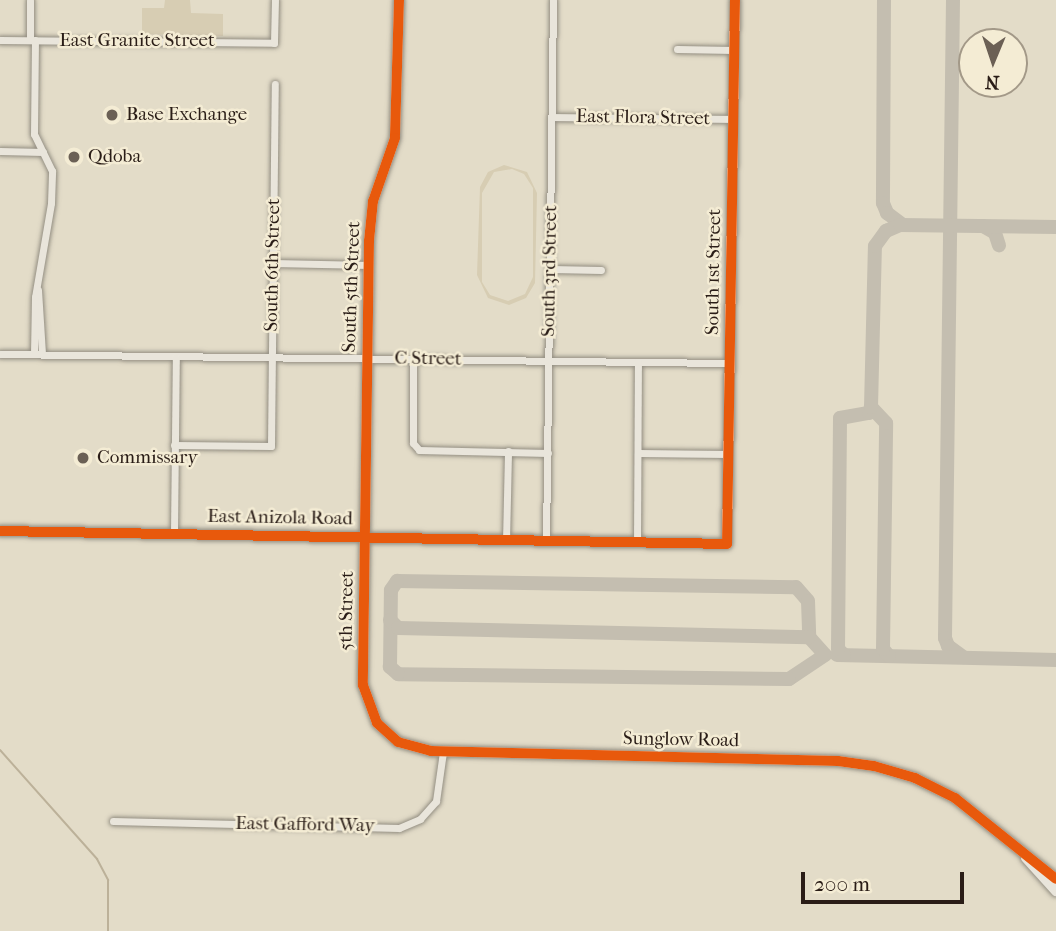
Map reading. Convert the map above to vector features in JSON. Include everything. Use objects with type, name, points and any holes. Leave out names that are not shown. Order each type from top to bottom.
[{"type":"street","points":[[30,0],[34,134],[52,167],[51,199],[38,289],[38,354]]},
{"type":"street","name":"East Granite Street","points":[[0,40],[274,43],[275,0]]},
{"type":"street","name":"South 5th Street","points":[[366,537],[369,265],[373,201],[396,128],[399,0]]},
{"type":"street","name":"South 3rd Street","points":[[546,542],[553,0]]},
{"type":"street","name":"South 1st Street","points":[[727,544],[735,0]]},
{"type":"street","points":[[677,49],[734,50]]},
{"type":"street","name":"South 6th Street","points":[[174,444],[271,446],[275,84]]},
{"type":"street","name":"East Flora Street","points":[[552,117],[734,120]]},
{"type":"street","points":[[0,151],[43,152]]},
{"type":"street","points":[[273,263],[369,265]]},
{"type":"street","points":[[551,269],[601,270]]},
{"type":"street","name":"C Street","points":[[0,354],[730,363]]},
{"type":"street","points":[[174,534],[176,357]]},
{"type":"street","points":[[413,359],[413,443],[419,450],[548,453]]},
{"type":"street","points":[[637,544],[638,362]]},
{"type":"street","points":[[506,541],[508,451]]},
{"type":"street","points":[[638,453],[729,454]]},
{"type":"street","name":"East Anizola Road","points":[[0,531],[727,544]]},
{"type":"street","name":"5th Street","points":[[363,685],[366,537]]},
{"type":"street","name":"Sunglow Road","points":[[363,685],[373,717],[390,737],[419,750],[861,764],[940,790],[982,815],[1056,878]]},
{"type":"street","name":"East Gafford Way","points":[[113,821],[400,828],[420,819],[436,801],[443,752]]},
{"type":"street","name":"Sunglow Road","points":[[1012,842],[1056,891]]},
{"type":"shaded area","points":[[165,0],[190,0],[191,13],[223,14],[223,36],[142,34],[142,8],[164,8]]},
{"type":"shaded area","points":[[504,165],[527,172],[537,193],[535,283],[526,298],[509,305],[488,298],[477,275],[480,187],[488,172]],"holes":[[[512,169],[524,174],[533,188],[533,277],[525,294],[508,301],[490,295],[482,282],[482,193],[494,172]]]},
{"type":"waterway","points":[[0,750],[97,859],[108,880],[108,931]]},
{"type":"taxiway","points":[[884,0],[883,203],[887,213],[903,225]]},
{"type":"taxiway","points":[[953,0],[945,638],[948,646],[963,657]]},
{"type":"taxiway","points":[[889,656],[883,649],[886,423],[871,407],[875,246],[886,231],[900,225],[1056,227]]},
{"type":"taxiway","points":[[983,226],[995,233],[999,245]]},
{"type":"taxiway","points":[[844,655],[838,649],[840,418],[869,413],[871,407]]},
{"type":"taxiway","points":[[397,581],[796,587],[808,601],[809,637],[825,655],[789,679],[398,674],[390,667],[391,590],[397,581]]},
{"type":"taxiway","points":[[390,620],[398,628],[809,637]]},
{"type":"taxiway","points":[[837,655],[1056,660]]},
{"type":"cycle path","points":[[399,0],[395,138],[373,201],[369,241],[363,685],[377,723],[398,742],[431,751],[838,761],[874,766],[915,778],[955,798],[1056,879]]},
{"type":"cycle path","points":[[0,531],[727,544],[735,0]]},
{"type":"place","name":"Base Exchange","points":[[112,115]]},
{"type":"place","name":"Qdoba","points":[[74,157]]},
{"type":"place","name":"Commissary","points":[[83,458]]}]
